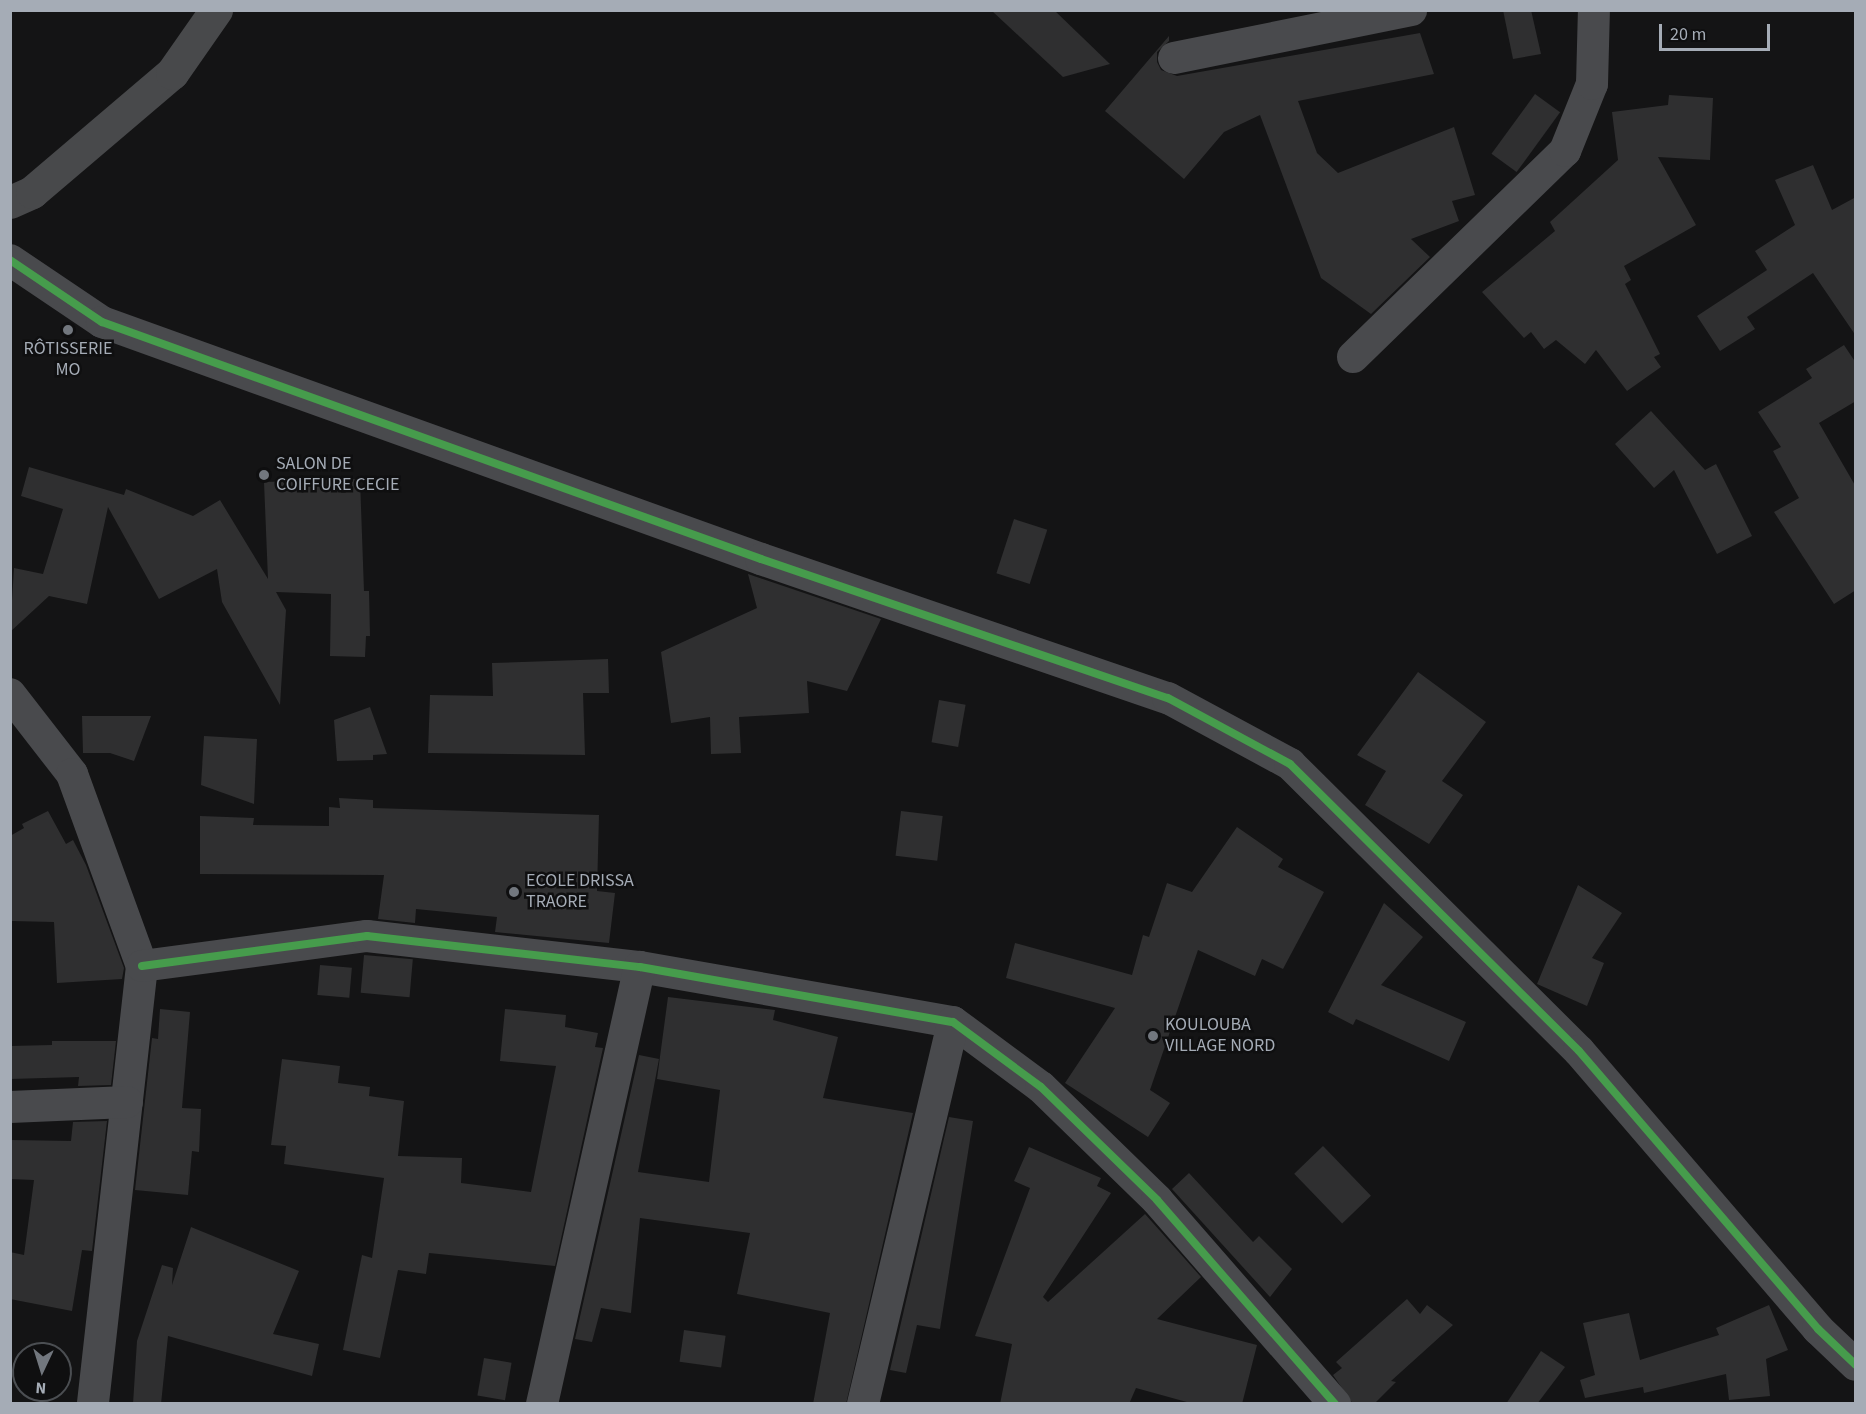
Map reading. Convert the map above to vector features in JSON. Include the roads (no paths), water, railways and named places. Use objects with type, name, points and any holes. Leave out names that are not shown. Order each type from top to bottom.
[{"type":"street","points":[[10,202],[32,192],[172,73],[216,10]]},
{"type":"street","points":[[1174,58],[1411,10]]},
{"type":"street","points":[[1353,357],[1565,151],[1593,84],[1594,10]]},
{"type":"street","points":[[10,260],[102,322],[750,555],[1168,698],[1290,764],[1579,1052],[1818,1329],[1856,1365]]},
{"type":"street","points":[[10,694],[72,774],[142,966],[93,1404]]},
{"type":"street","points":[[142,966],[367,936],[640,967],[953,1022],[1041,1087],[1157,1200],[1335,1404]]},
{"type":"street","points":[[542,1404],[640,967]]},
{"type":"street","points":[[863,1404],[953,1022]]},
{"type":"street","points":[[10,1107],[127,1102]]},
{"type":"place","name":"RÔTISSERIE MO","points":[[68,330]]},
{"type":"place","name":"SALON DE COIFFURE CECIE","points":[[264,475]]},
{"type":"place","name":"ECOLE DRISSA TRAORE","points":[[514,892]]},
{"type":"place","name":"KOULOUBA VILLAGE NORD","points":[[1153,1036]]}]
